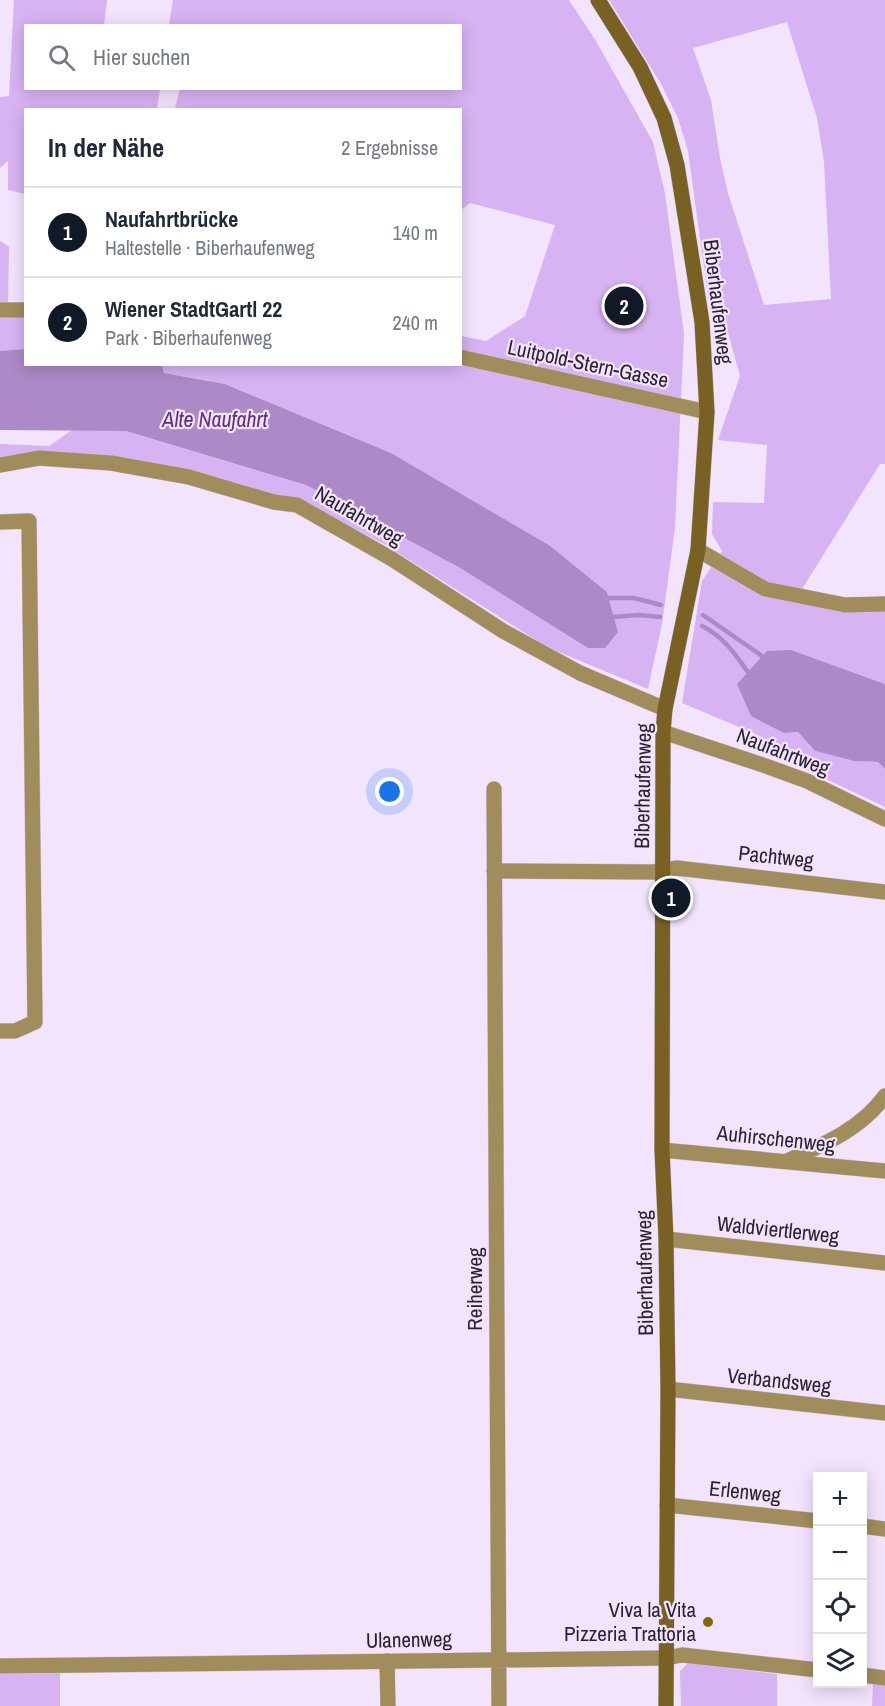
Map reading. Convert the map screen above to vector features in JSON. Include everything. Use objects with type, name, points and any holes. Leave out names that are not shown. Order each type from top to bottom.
[{"type":"main road","name":"Biberhaufenweg","points":[[598,0],[640,67],[664,118],[677,165],[702,322],[707,412],[698,550],[665,709],[663,732],[662,1149],[668,1389],[666,1706]]},
{"type":"street","points":[[0,310],[24,310]]},
{"type":"street","name":"Luitpold-Stern-Gasse","points":[[462,357],[707,412]]},
{"type":"street","name":"Naufahrtweg","points":[[0,465],[39,458],[111,463],[189,477],[274,502],[297,505],[392,559],[503,631],[580,673],[665,709]]},
{"type":"street","points":[[0,522],[29,521],[35,1022],[15,1031],[0,1031]]},
{"type":"street","points":[[698,550],[765,589],[845,605],[885,604]]},
{"type":"street","name":"Naufahrtweg","points":[[663,732],[807,781],[885,819]]},
{"type":"street","name":"Reiherweg","points":[[494,789],[499,1706]]},
{"type":"street","name":"Pachtweg","points":[[663,870],[683,868],[885,891]]},
{"type":"street","points":[[494,872],[653,872],[663,870]]},
{"type":"street","points":[[787,1161],[847,1132],[865,1119],[885,1096]]},
{"type":"street","name":"Auhirschenweg","points":[[662,1149],[885,1172]]},
{"type":"street","name":"Waldviertlerweg","points":[[666,1239],[885,1263]]},
{"type":"street","name":"Verbandsweg","points":[[668,1389],[885,1413]]},
{"type":"street","name":"Erlenweg","points":[[667,1505],[813,1520]]},
{"type":"street","points":[[867,1527],[885,1529]]},
{"type":"street","name":"Ulanenweg","points":[[0,1666],[666,1658],[682,1655],[813,1669]]},
{"type":"street","points":[[387,1661],[388,1706]]},
{"type":"street","points":[[867,1675],[885,1677]]},
{"type":"shaded area","points":[[14,0],[107,0],[104,24],[24,24],[24,90],[160,90],[157,108],[24,108],[24,194],[8,190],[8,161],[0,168],[0,97],[9,96]]},
{"type":"shaded area","points":[[173,0],[569,0],[596,41],[653,142],[665,193],[684,334],[675,528],[662,624],[648,689],[549,648],[384,544],[297,498],[278,498],[187,473],[0,461],[0,444],[49,446],[72,430],[126,431],[306,485],[462,569],[618,632],[607,592],[549,545],[391,453],[225,384],[164,373],[162,366],[462,366],[462,336],[486,341],[525,316],[555,225],[470,203],[462,209],[462,108],[175,108],[180,90],[462,90],[462,24],[169,24]]},
{"type":"shaded area","points":[[609,0],[885,0],[885,464],[880,464],[794,602],[885,612],[885,684],[790,650],[784,733],[798,732],[815,751],[854,761],[878,762],[885,769],[885,807],[805,769],[760,752],[760,736],[682,703],[702,581],[722,551],[712,534],[713,502],[764,503],[767,445],[718,440],[740,376],[723,315],[710,311],[688,151],[678,118],[661,84]],"holes":[[[787,22],[817,118],[824,162],[831,299],[764,305],[728,193],[711,100],[693,48]]]},
{"type":"shaded area","points":[[0,241],[9,247],[8,306],[11,318],[24,318],[24,349],[0,351]]},
{"type":"shaded area","points":[[688,1663],[777,1674],[777,1706],[681,1706],[680,1671]]},
{"type":"shaded area","points":[[60,1673],[60,1706],[0,1706],[0,1674]]},
{"type":"shaded area","points":[[873,1684],[885,1685],[885,1706],[872,1706]]},
{"type":"water","name":"Alte Naufahrt","points":[[24,349],[24,366],[162,366],[164,373],[225,384],[391,453],[549,545],[607,592],[618,632],[605,648],[588,648],[462,569],[306,485],[126,431],[0,430],[0,351]]},
{"type":"water","points":[[791,650],[885,684],[885,769],[878,762],[854,761],[815,751],[798,732],[784,733],[751,716],[737,684],[767,651]]},
{"type":"waterway","points":[[608,598],[634,598],[661,605]]},
{"type":"waterway","points":[[613,617],[639,615],[660,617]]},
{"type":"waterway","points":[[703,615],[762,656]]},
{"type":"waterway","points":[[702,626],[722,640],[748,672]]},
{"type":"place","name":"Wiener StadtGartl 22","points":[[624,306]]},
{"type":"place","name":"Naufahrtbrücke","points":[[671,898]]},
{"type":"place","name":"Viva la Vita Pizzeria Trattoria","points":[[708,1622]]}]
